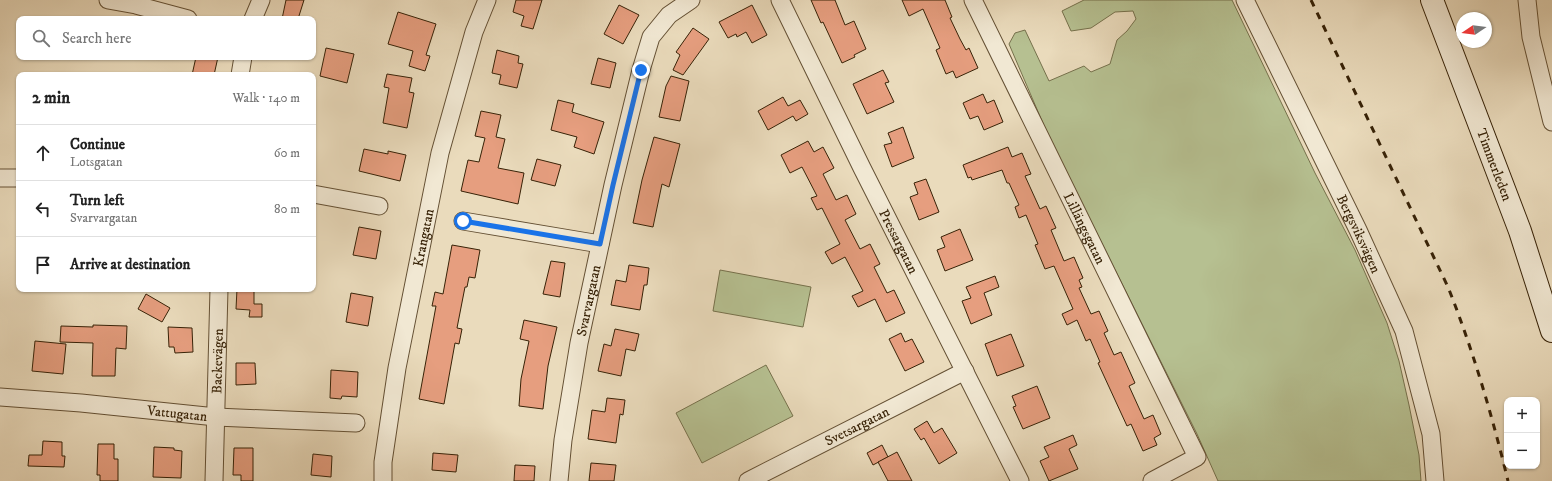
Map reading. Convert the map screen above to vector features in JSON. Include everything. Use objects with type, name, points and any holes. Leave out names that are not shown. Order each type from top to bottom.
[{"type":"main road","name":"Timmerleden","points":[[1432,0],[1520,232],[1552,331]]},
{"type":"street","points":[[108,0],[136,5],[177,16]]},
{"type":"street","points":[[254,16],[261,0]]},
{"type":"street","name":"Krangatan","points":[[383,481],[383,462],[396,368],[437,169],[474,32],[487,0]]},
{"type":"street","name":"Svarvargatan","points":[[559,481],[563,440],[579,343],[618,162],[641,70],[651,37],[669,15],[691,0]]},
{"type":"street","name":"Pressargatan","points":[[780,0],[1020,481]]},
{"type":"street","name":"Lillängsgatan","points":[[973,0],[1197,457],[1152,481]]},
{"type":"street","name":"Bergsviksvägen","points":[[1245,0],[1358,230],[1404,331],[1431,434],[1436,481]]},
{"type":"street","points":[[1527,0],[1531,38],[1552,122]]},
{"type":"street","points":[[240,72],[242,60]]},
{"type":"street","points":[[0,178],[16,178]]},
{"type":"street","points":[[316,195],[379,206]]},
{"type":"street","points":[[463,221],[600,244]]},
{"type":"street","name":"Backevägen","points":[[214,481],[219,292]]},
{"type":"street","name":"Svetsargatan","points":[[748,481],[964,371]]},
{"type":"street","name":"Vattugatan","points":[[0,397],[81,402],[216,417],[356,423]]},
{"type":"green space","points":[[1084,0],[1232,0],[1315,173],[1355,250],[1387,323],[1399,361],[1409,405],[1419,455],[1421,481],[1218,481],[1197,434],[1051,142],[1009,44],[1015,33],[1025,30],[1049,81],[1084,66],[1091,72],[1110,64],[1117,40],[1127,31],[1136,19],[1133,11],[1115,12],[1091,28],[1071,31],[1062,11]]},
{"type":"green space","points":[[720,270],[811,287],[803,327],[713,311]]},
{"type":"green space","points":[[766,365],[793,416],[702,463],[676,413]]},
{"type":"building","points":[[286,0],[304,0],[299,16],[283,16]]},
{"type":"building","points":[[516,0],[542,0],[533,29],[521,26],[524,16],[513,12]]},
{"type":"building","points":[[811,0],[835,0],[845,25],[854,21],[866,49],[854,55],[855,57],[842,63]]},
{"type":"building","points":[[902,0],[945,0],[952,17],[950,18],[960,39],[966,50],[969,48],[978,68],[956,78],[953,71],[946,74],[936,50],[940,48],[923,9],[909,16]]},
{"type":"building","points":[[619,5],[639,15],[623,44],[604,34]]},
{"type":"building","points":[[752,5],[767,35],[752,43],[746,32],[737,37],[736,34],[728,38],[719,22]]},
{"type":"building","points":[[398,12],[436,24],[426,55],[430,56],[425,71],[409,66],[413,51],[388,44]]},
{"type":"building","points":[[693,28],[709,39],[683,75],[673,70],[680,55],[676,52]]},
{"type":"building","points":[[326,48],[354,54],[347,83],[320,76]]},
{"type":"building","points":[[497,50],[519,56],[518,63],[523,64],[517,88],[499,84],[501,75],[492,73]]},
{"type":"building","points":[[598,58],[616,63],[610,88],[591,84]]},
{"type":"building","points":[[195,60],[217,60],[215,72],[193,72]]},
{"type":"building","points":[[883,70],[889,82],[885,83],[894,102],[867,114],[853,84]]},
{"type":"building","points":[[387,74],[412,78],[409,92],[414,93],[407,128],[383,123],[389,88],[384,87]]},
{"type":"building","points":[[671,76],[689,81],[680,121],[659,117],[666,86]]},
{"type":"building","points":[[983,94],[987,103],[994,100],[1003,122],[984,130],[978,116],[970,119],[963,103]]},
{"type":"building","points":[[783,97],[788,106],[800,100],[808,114],[796,121],[793,116],[768,130],[758,111]]},
{"type":"building","points":[[558,100],[574,104],[572,112],[604,122],[594,154],[574,147],[577,137],[551,130]]},
{"type":"building","points":[[481,111],[501,115],[496,137],[505,139],[498,168],[524,173],[518,204],[461,191],[468,160],[479,162],[485,138],[475,136]]},
{"type":"building","points":[[903,127],[914,158],[892,167],[884,145],[892,143],[888,133]]},
{"type":"building","points":[[654,137],[680,144],[669,187],[662,184],[653,227],[633,223],[642,180]]},
{"type":"building","points":[[808,141],[814,152],[823,147],[834,168],[823,174],[836,200],[847,195],[856,214],[845,220],[860,249],[870,244],[880,264],[874,267],[887,293],[894,290],[905,313],[886,322],[875,299],[858,307],[852,296],[863,291],[845,257],[832,264],[825,252],[840,244],[822,208],[817,210],[811,198],[817,196],[802,167],[790,173],[781,155]]},
{"type":"building","points":[[1008,147],[1012,157],[1022,153],[1031,174],[1025,176],[1040,209],[1046,206],[1056,228],[1051,230],[1064,261],[1074,257],[1083,278],[1079,280],[1082,287],[1079,288],[1091,314],[1099,311],[1108,331],[1104,333],[1114,355],[1121,352],[1135,383],[1129,386],[1144,419],[1153,415],[1161,434],[1154,438],[1157,445],[1143,451],[1131,424],[1127,426],[1098,363],[1100,362],[1090,339],[1086,341],[1077,320],[1067,325],[1062,314],[1073,309],[1054,266],[1045,269],[1035,245],[1038,244],[1026,215],[1019,218],[1015,207],[1019,205],[1002,170],[972,180],[971,177],[968,178],[963,165]]},
{"type":"building","points":[[364,149],[388,154],[388,151],[406,155],[400,181],[359,171]]},
{"type":"building","points":[[537,159],[561,165],[555,186],[531,180]]},
{"type":"building","points":[[926,179],[939,212],[919,220],[910,197],[918,194],[914,183]]},
{"type":"building","points":[[359,227],[381,231],[376,259],[353,255]]},
{"type":"building","points":[[960,229],[973,260],[945,271],[937,250],[945,247],[941,237]]},
{"type":"building","points":[[452,245],[480,250],[475,278],[469,277],[467,287],[465,287],[457,328],[462,329],[459,344],[455,343],[444,404],[419,399],[436,306],[432,306],[435,292],[443,294]]},
{"type":"building","points":[[551,261],[565,263],[560,297],[543,294]]},
{"type":"building","points":[[629,265],[649,268],[647,285],[644,285],[640,310],[611,305],[616,280],[626,282]]},
{"type":"building","points":[[995,276],[999,287],[984,293],[992,315],[971,324],[962,301],[971,298],[966,287]]},
{"type":"building","points":[[237,292],[254,292],[254,304],[262,304],[262,317],[249,317],[250,310],[236,309]]},
{"type":"building","points":[[351,293],[373,297],[368,326],[346,322]]},
{"type":"building","points":[[146,294],[170,308],[162,322],[138,309]]},
{"type":"building","points":[[524,320],[557,327],[548,366],[543,409],[519,406],[521,379],[529,341],[520,339]]},
{"type":"building","points":[[93,325],[127,326],[126,349],[116,348],[115,376],[92,376],[93,343],[60,342],[61,326],[93,327]]},
{"type":"building","points":[[168,327],[192,328],[193,352],[175,353],[174,347],[169,347]]},
{"type":"building","points":[[615,329],[639,334],[635,351],[626,349],[621,376],[598,371],[604,344],[611,346]]},
{"type":"building","points":[[901,333],[905,342],[912,339],[924,362],[905,371],[889,339]]},
{"type":"building","points":[[1011,334],[1024,366],[997,376],[985,344]]},
{"type":"building","points":[[35,341],[66,344],[63,374],[32,371]]},
{"type":"building","points":[[236,363],[255,363],[256,384],[236,385]]},
{"type":"building","points":[[331,370],[358,372],[357,397],[342,396],[341,399],[330,398]]},
{"type":"building","points":[[1037,386],[1050,418],[1023,429],[1013,407],[1016,406],[1012,396]]},
{"type":"building","points":[[607,398],[625,400],[623,415],[620,414],[616,443],[588,439],[592,410],[605,412]]},
{"type":"building","points":[[927,421],[934,433],[942,428],[957,453],[939,464],[924,438],[921,440],[914,429]]},
{"type":"building","points":[[1073,435],[1077,445],[1069,449],[1078,469],[1049,481],[1040,461],[1049,457],[1044,447]]},
{"type":"building","points":[[43,441],[62,442],[62,456],[65,456],[64,467],[28,466],[29,455],[42,455]]},
{"type":"building","points":[[98,444],[114,444],[114,459],[118,459],[118,481],[100,481],[100,475],[97,475]]},
{"type":"building","points":[[882,445],[888,457],[873,465],[867,453]]},
{"type":"building","points":[[154,447],[174,448],[174,450],[182,451],[181,478],[153,477]]},
{"type":"building","points":[[234,448],[253,448],[253,481],[241,481],[241,475],[233,475]]},
{"type":"building","points":[[897,452],[912,481],[888,481],[878,462]]},
{"type":"building","points":[[433,453],[458,455],[456,472],[432,470]]},
{"type":"building","points":[[313,454],[332,456],[331,477],[311,475]]},
{"type":"building","points":[[591,463],[616,465],[614,481],[589,481]]},
{"type":"building","points":[[515,465],[535,466],[534,481],[514,481]]},
{"type":"railway","points":[[1311,0],[1448,287],[1466,335],[1481,383],[1508,481]]},
{"type":"route","points":[[463,221],[600,244],[641,70]]}]
